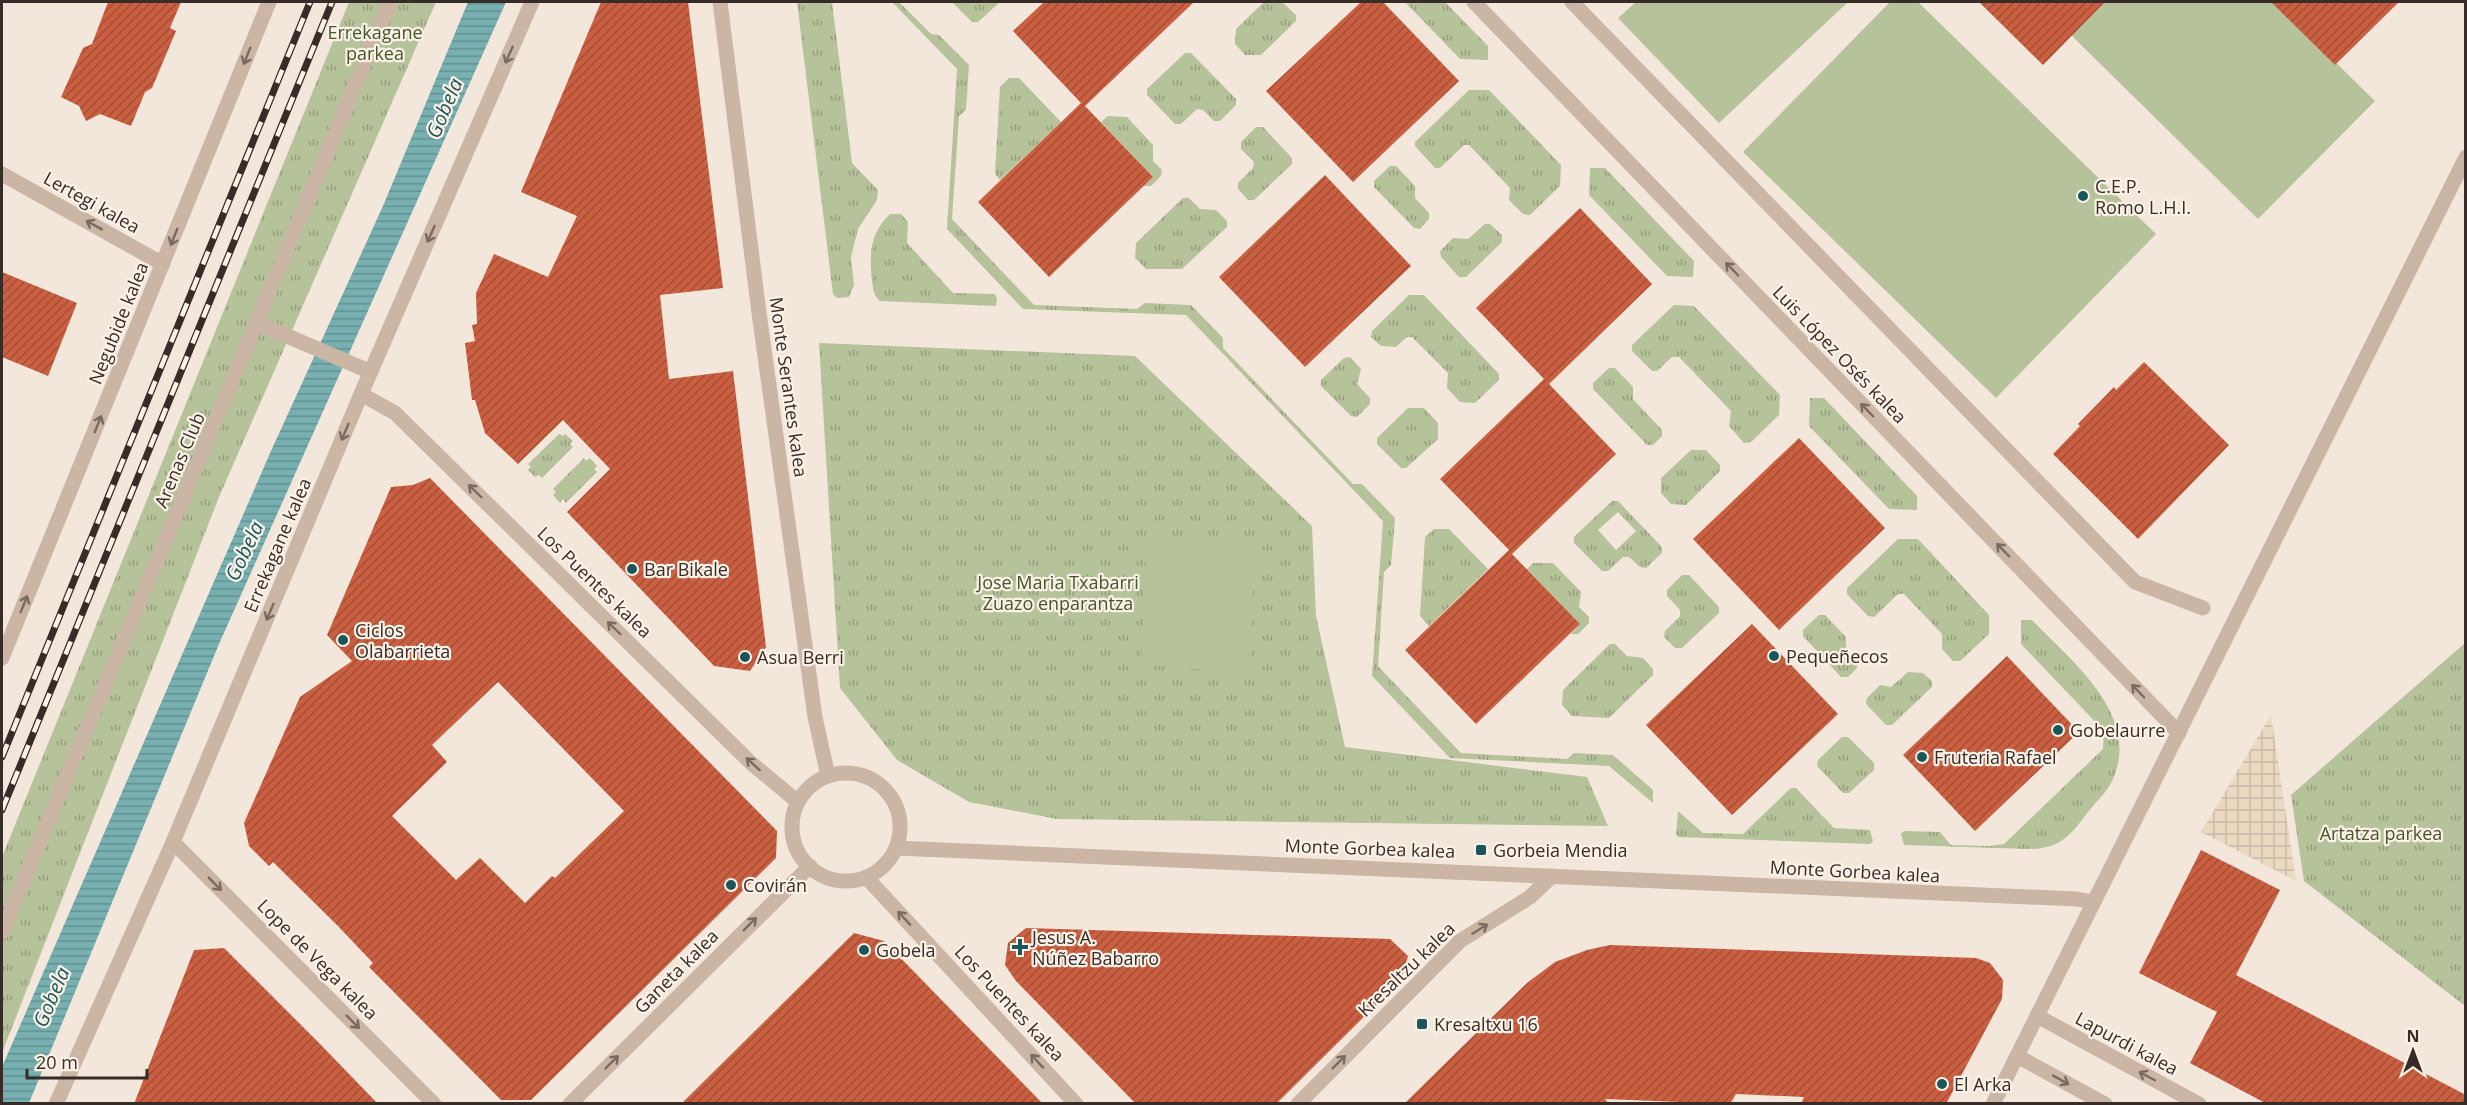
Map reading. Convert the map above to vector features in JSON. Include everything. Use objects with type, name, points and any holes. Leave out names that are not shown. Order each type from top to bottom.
[{"type":"street","name":"Negubide kalea","points":[[2,658],[269,2]]},
{"type":"street","name":"Arenas Club","points":[[2,932],[390,2]]},
{"type":"street","name":"Errekagane kalea","points":[[56,1104],[174,842],[361,394],[532,2]]},
{"type":"street","name":"Monte Serantes kalea","points":[[720,2],[798,598],[815,717],[828,776]]},
{"type":"street","name":"Luis López Osés kalea","points":[[1474,2],[2179,733]]},
{"type":"street","points":[[1572,2],[2135,582],[2203,608]]},
{"type":"street","points":[[1993,1104],[2466,157]]},
{"type":"street","name":"Lertegi kalea","points":[[2,174],[163,264]]},
{"type":"street","points":[[257,323],[371,372]]},
{"type":"street","name":"Los Puentes kalea","points":[[361,394],[395,413],[743,755],[798,802]]},
{"type":"street","points":[[858,775],[873,780],[885,789],[894,802],[899,817],[900,832],[896,848],[878,870],[866,877],[836,880],[822,875],[799,853],[793,836],[792,819],[798,802],[815,783],[828,776],[858,775]]},
{"type":"street","name":"Lope de Vega kalea","points":[[174,842],[434,1104]]},
{"type":"street","name":"Monte Gorbea kalea","points":[[896,848],[2077,899],[2093,902]]},
{"type":"street","name":"Ganeta kalea","points":[[570,1104],[810,866]]},
{"type":"street","name":"Kresaltzu kalea","points":[[1298,1104],[1460,941],[1530,897],[1552,876]]},
{"type":"street","name":"Los Puentes kalea","points":[[866,877],[1077,1104]]},
{"type":"street","name":"Lapurdi kalea","points":[[2037,1016],[2199,1104]]},
{"type":"street","points":[[2017,1056],[2105,1104]]},
{"type":"green space","name":"Errekagane parkea","points":[[349,2],[436,2],[219,497],[2,1053],[2,857]]},
{"type":"green space","points":[[797,2],[832,2],[852,163],[878,190],[877,200],[858,229],[851,257],[854,285],[849,297],[837,298],[833,294]]},
{"type":"green space","points":[[892,2],[899,2],[931,34],[939,35],[969,65],[966,110],[959,116],[952,219],[1034,305],[1137,309],[1145,303],[1191,305],[1223,338],[1223,348],[1353,484],[1362,484],[1395,518],[1391,565],[1384,572],[1378,666],[1461,753],[1567,759],[1574,753],[1613,755],[1653,790],[1653,803],[1609,766],[1450,758],[1372,676],[1383,521],[1186,315],[1023,309],[947,229],[957,69]]},
{"type":"green space","points":[[952,2],[1000,2],[978,22],[972,22]]},
{"type":"green space","points":[[1264,2],[1282,2],[1296,15],[1296,21],[1261,55],[1245,55],[1235,44],[1236,29]]},
{"type":"green space","points":[[1405,2],[1445,2],[1488,46],[1488,60],[1460,59]]},
{"type":"green space","points":[[1636,2],[1848,2],[1719,123],[1618,18]]},
{"type":"green space","points":[[1890,2],[1918,2],[2156,234],[1996,398],[1743,152]]},
{"type":"green space","points":[[2105,2],[2274,2],[2375,101],[2258,219],[2071,35]]},
{"type":"green space","points":[[1185,53],[1191,53],[1236,99],[1236,105],[1220,121],[1214,121],[1203,110],[1197,109],[1181,124],[1175,124],[1147,95],[1147,89]]},
{"type":"green space","points":[[1009,78],[1019,78],[1061,122],[1000,180],[995,174],[1000,87]]},
{"type":"green space","points":[[1469,90],[1489,90],[1561,165],[1560,186],[1530,215],[1523,214],[1509,200],[1510,188],[1469,145],[1464,145],[1440,168],[1435,168],[1415,146],[1415,142]]},
{"type":"green space","points":[[1108,116],[1127,117],[1153,145],[1153,161],[1162,170],[1161,176],[1151,186],[1143,186],[1153,177],[1101,122]]},
{"type":"green space","points":[[1256,127],[1263,127],[1292,158],[1292,164],[1254,200],[1248,200],[1238,189],[1238,183],[1253,168],[1254,162],[1241,149],[1241,142]]},
{"type":"green space","points":[[1390,166],[1396,166],[1415,186],[1415,198],[1429,213],[1429,219],[1420,229],[1414,228],[1374,187],[1374,181]]},
{"type":"green space","points":[[1590,168],[1605,168],[1694,261],[1693,277],[1667,276],[1589,195]]},
{"type":"green space","points":[[1183,198],[1189,198],[1200,209],[1216,210],[1227,221],[1227,227],[1182,269],[1146,269],[1135,258],[1136,243]]},
{"type":"green space","points":[[890,214],[901,214],[908,222],[907,243],[953,293],[994,294],[997,298],[996,306],[880,301],[873,289],[872,244],[878,229]]},
{"type":"green space","points":[[1485,224],[1490,224],[1502,235],[1502,242],[1466,277],[1459,277],[1441,257],[1440,251],[1453,238],[1468,239]]},
{"type":"green space","points":[[1409,295],[1424,295],[1499,374],[1499,380],[1475,403],[1460,402],[1447,388],[1448,373],[1412,337],[1407,337],[1396,347],[1381,346],[1371,337],[1372,331]]},
{"type":"green space","points":[[1674,305],[1694,306],[1780,395],[1779,415],[1751,442],[1744,443],[1729,426],[1731,411],[1679,357],[1672,357],[1657,371],[1652,371],[1632,351],[1632,345]]},
{"type":"green space","name":"Jose Maria Txabarri Zuazo enparantza","points":[[819,343],[1135,356],[1312,526],[1316,616],[1345,747],[1587,777],[1608,826],[1057,819],[969,802],[897,760],[840,688]]},
{"type":"green space","points":[[1350,357],[1361,369],[1357,384],[1370,398],[1370,404],[1357,417],[1351,416],[1321,386],[1321,380],[1344,358]]},
{"type":"green space","points":[[1609,368],[1615,368],[1633,387],[1633,399],[1662,430],[1662,436],[1653,445],[1647,445],[1593,389],[1593,383]]},
{"type":"green space","points":[[1810,398],[1824,398],[1917,496],[1917,510],[1889,509],[1809,426]]},
{"type":"green space","points":[[1408,408],[1424,408],[1438,423],[1438,439],[1406,468],[1401,468],[1377,444],[1377,438]]},
{"type":"green space","points":[[559,434],[563,436],[565,434],[573,441],[570,444],[573,447],[542,478],[539,475],[535,477],[528,470],[531,467],[528,464]]},
{"type":"green space","points":[[1691,450],[1706,450],[1720,465],[1720,471],[1686,505],[1671,504],[1661,493],[1661,478]]},
{"type":"green space","points":[[584,458],[586,461],[590,458],[597,466],[594,469],[597,472],[566,503],[563,499],[560,503],[553,495],[556,492],[553,489]]},
{"type":"green space","points":[[1612,501],[1618,501],[1662,547],[1662,553],[1646,568],[1640,567],[1629,557],[1623,557],[1608,571],[1602,571],[1574,543],[1574,537]],"holes":[[[1618,512],[1636,531],[1616,550],[1598,530]]]},
{"type":"green space","points":[[1434,529],[1449,529],[1488,569],[1429,626],[1420,616],[1425,537]]},
{"type":"green space","points":[[1898,539],[1918,539],[1989,615],[1989,634],[1960,661],[1953,661],[1942,649],[1942,634],[1904,594],[1898,594],[1874,617],[1868,616],[1847,594],[1847,588]]},
{"type":"green space","points":[[1146,541],[1255,546],[1249,674],[1141,664]]},
{"type":"green space","points":[[1533,563],[1553,563],[1581,592],[1579,607],[1589,617],[1589,623],[1578,634],[1571,634],[1580,624],[1527,569]]},
{"type":"green space","points":[[1682,575],[1689,575],[1719,607],[1719,613],[1682,648],[1675,648],[1664,637],[1665,631],[1680,616],[1680,610],[1667,596],[1667,590]]},
{"type":"green space","points":[[1819,615],[1825,615],[1846,637],[1846,650],[1858,662],[1857,668],[1848,677],[1841,677],[1803,636],[1803,630]]},
{"type":"green space","points":[[2021,620],[2032,620],[2065,653],[2098,690],[2110,711],[2118,732],[2119,755],[2111,783],[2070,834],[2049,846],[2029,849],[1904,845],[1901,834],[1904,831],[1940,832],[1951,845],[2004,844],[2103,749],[2104,731],[2021,644]]},
{"type":"green space","name":"Artatza parkea","points":[[2465,643],[2465,1006],[2304,881],[2291,795]]},
{"type":"green space","points":[[1610,644],[1615,644],[1627,656],[1643,658],[1653,669],[1653,675],[1609,718],[1572,716],[1562,705],[1563,690]]},
{"type":"green space","points":[[1908,672],[1923,673],[1932,681],[1932,687],[1892,725],[1886,725],[1866,704],[1867,698],[1880,685],[1891,687]]},
{"type":"green space","points":[[1842,737],[1848,737],[1874,763],[1874,770],[1849,793],[1843,793],[1817,766],[1818,760]]},
{"type":"green space","points":[[1791,788],[1796,788],[1834,828],[1870,830],[1873,841],[1870,844],[1678,837],[1676,834],[1678,811],[1703,833],[1743,834]]},
{"type":"shaded area","points":[[2271,715],[2296,881],[2201,832]]},
{"type":"water","points":[[468,2],[506,2],[219,644],[29,1103],[2,1104],[2,1067],[271,451],[383,206]]},
{"type":"building","points":[[108,2],[181,2],[170,28],[176,31],[152,88],[145,92],[131,126],[100,114],[86,121],[79,106],[61,97],[83,48],[92,44]]},
{"type":"building","points":[[601,2],[688,2],[723,288],[660,295],[669,379],[733,371],[766,647],[750,671],[714,666],[567,512],[610,469],[563,420],[518,464],[485,433],[475,400],[472,400],[465,343],[475,341],[472,325],[477,324],[476,293],[494,254],[548,277],[577,216],[521,192]]},
{"type":"building","points":[[1044,2],[1194,2],[1085,106],[1153,177],[1049,277],[978,202],[1081,103],[1013,31]]},
{"type":"building","points":[[1361,2],[1383,2],[1459,81],[1353,182],[1266,91]]},
{"type":"building","points":[[1979,2],[2105,2],[2043,65]]},
{"type":"building","points":[[2271,2],[2399,2],[2335,65]]},
{"type":"building","points":[[1325,175],[1411,266],[1305,367],[1219,277]]},
{"type":"building","points":[[1580,208],[1652,284],[1549,384],[1616,454],[1512,554],[1580,624],[1476,724],[1405,650],[1509,550],[1440,479],[1544,379],[1476,308]]},
{"type":"building","points":[[2,272],[77,303],[48,376],[2,357]]},
{"type":"building","points":[[2144,362],[2229,445],[2138,539],[2053,454],[2114,387],[2116,390]]},
{"type":"building","points":[[1799,438],[1885,528],[1779,630],[1693,539]]},
{"type":"building","points":[[430,478],[777,831],[776,858],[531,1100],[501,1100],[369,967],[373,963],[337,925],[273,862],[269,866],[249,846],[244,823],[300,697],[352,661],[327,635],[391,487],[413,485]],"holes":[[[498,682],[624,811],[555,878],[552,876],[525,903],[480,858],[456,880],[392,816],[447,762],[432,745]]]},
{"type":"building","points":[[1752,624],[1838,714],[1732,815],[1646,725]]},
{"type":"building","points":[[2007,656],[2079,732],[1975,831],[1903,755]]},
{"type":"building","points":[[2201,850],[2280,890],[2236,975],[2466,1095],[2466,1104],[2267,1104],[2190,1063],[2217,1012],[2139,973]]},
{"type":"building","points":[[1026,928],[1390,939],[1408,956],[1402,977],[1392,989],[1276,1104],[1136,1104],[1016,981],[1005,965],[1008,943]]},
{"type":"building","points":[[854,933],[884,941],[1043,1104],[681,1104]]},
{"type":"building","points":[[1610,945],[1976,958],[1990,963],[2003,980],[2002,999],[1946,1104],[1801,1104],[1804,1097],[1736,1094],[1730,1104],[1605,1099],[1609,1104],[1404,1104],[1527,983],[1555,962],[1587,950]]},
{"type":"building","points":[[224,948],[378,1104],[134,1104],[194,950]]},
{"type":"railway","points":[[2,757],[310,2]]},
{"type":"railway","points":[[2,810],[332,2]]},
{"type":"place","name":"C.E.P. Romo L.H.I.","points":[[2083,196]]},
{"type":"place","name":"Bar Bikale","points":[[632,569]]},
{"type":"place","name":"Ciclos Olabarrieta","points":[[343,640]]},
{"type":"place","name":"Pequeñecos","points":[[1774,656]]},
{"type":"place","name":"Asua Berri","points":[[745,657]]},
{"type":"place","name":"Gobelaurre","points":[[2058,730]]},
{"type":"place","name":"Fruteria Rafael","points":[[1922,757]]},
{"type":"place","name":"Gorbeia Mendia","points":[[1481,850]]},
{"type":"place","name":"Covirán","points":[[731,885]]},
{"type":"place","name":"Jesus A. Núñez Babarro","points":[[1020,947]]},
{"type":"place","name":"Gobela","points":[[864,950]]},
{"type":"place","name":"Kresaltxu 16","points":[[1422,1024]]},
{"type":"place","name":"El Arka","points":[[1942,1084]]}]
